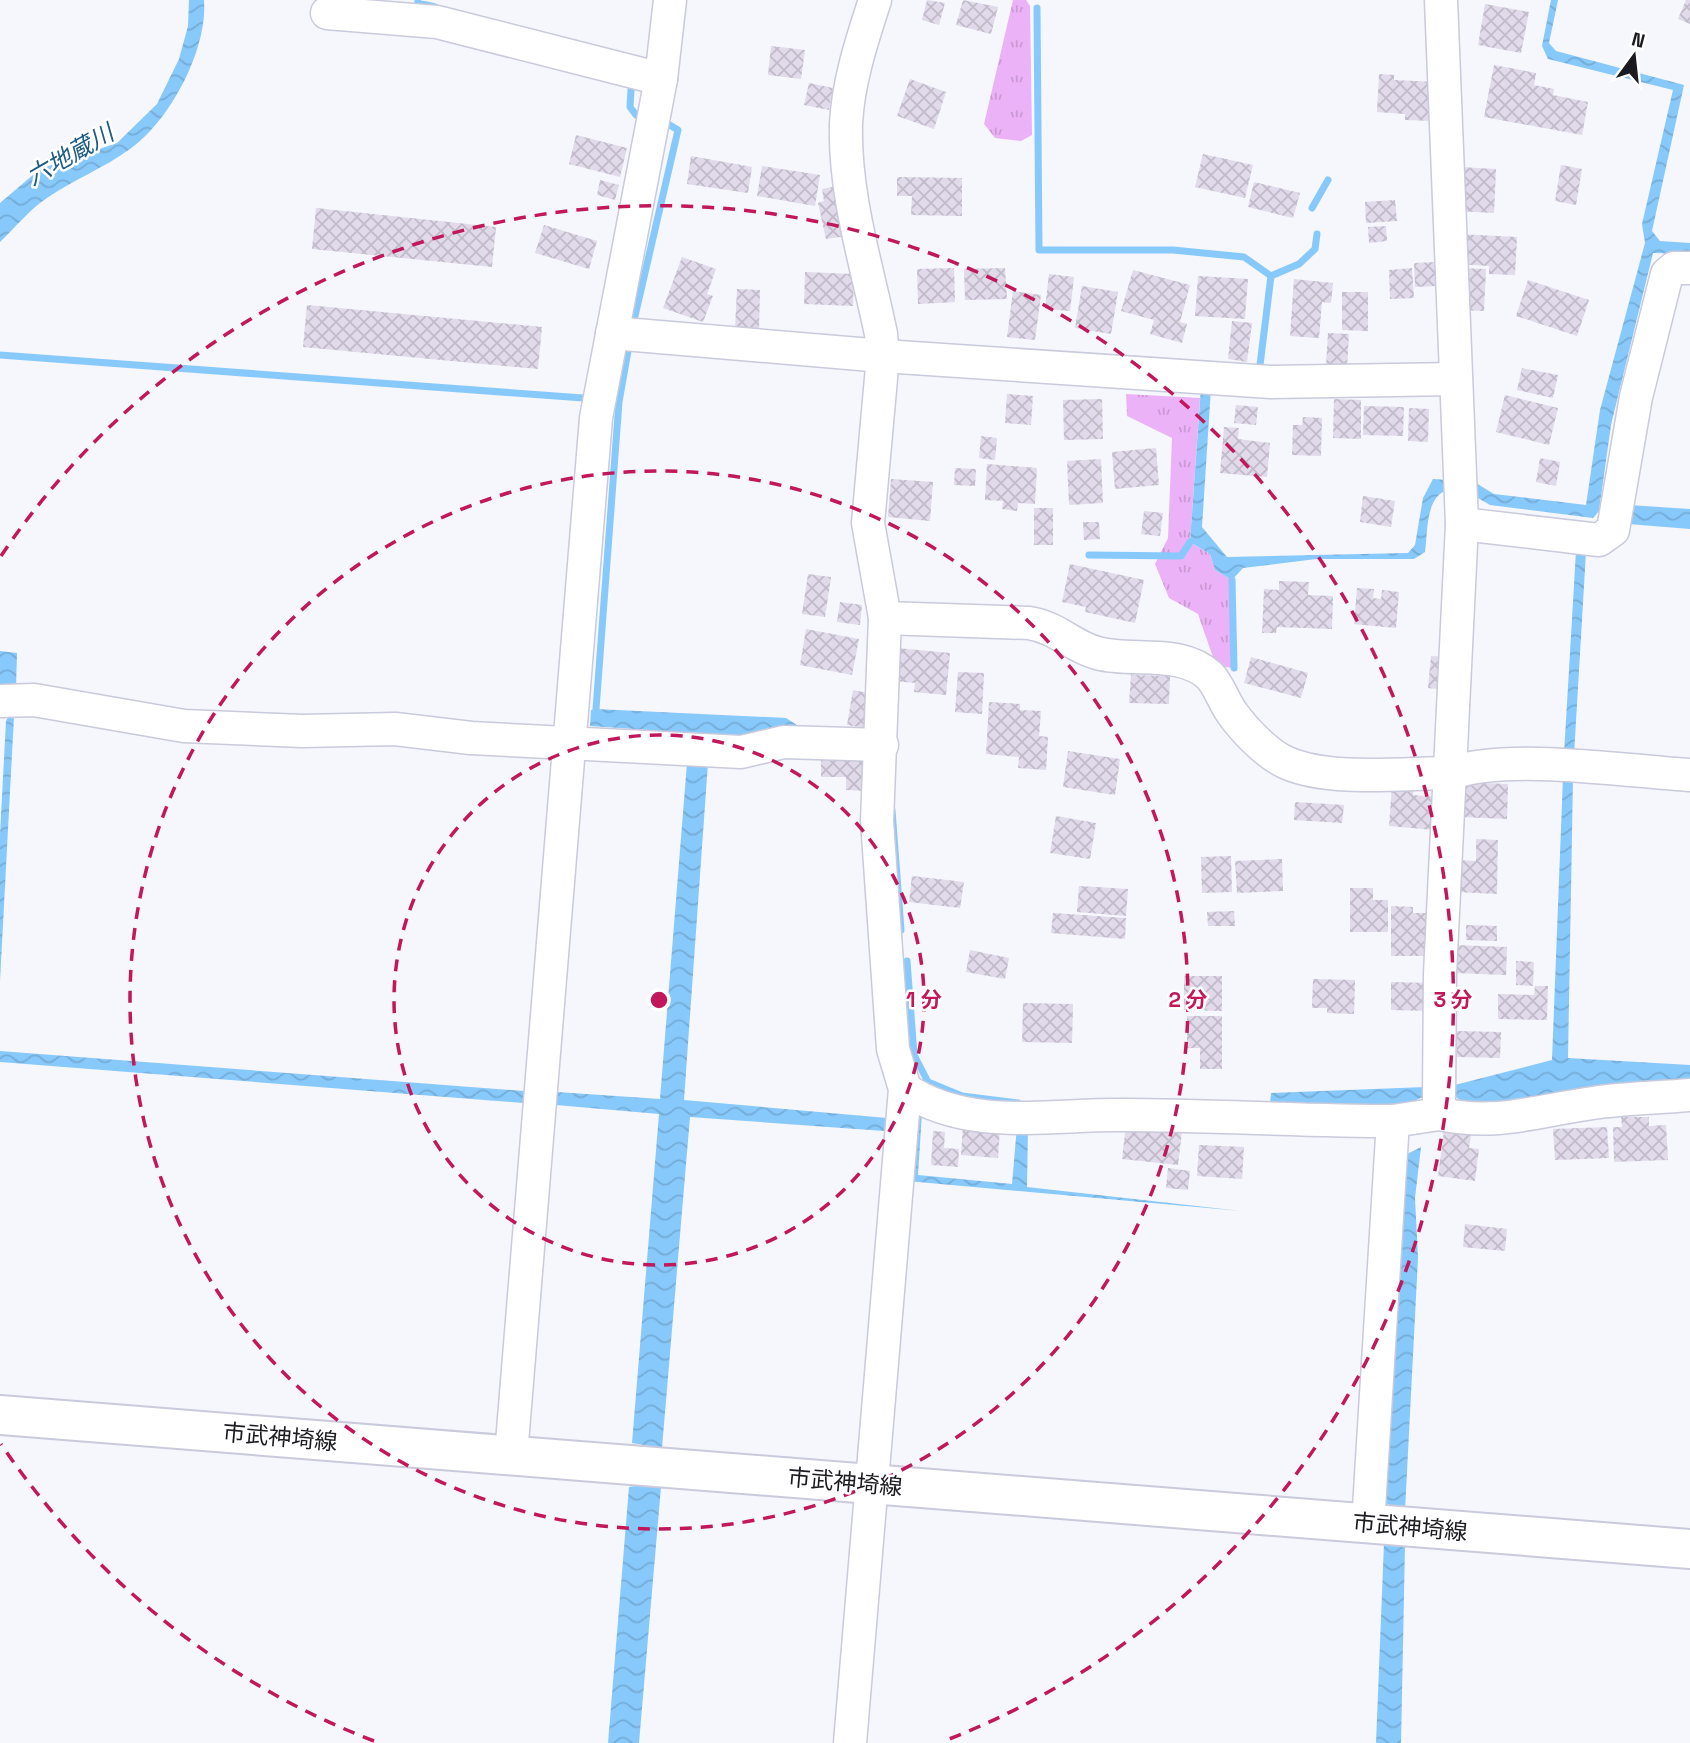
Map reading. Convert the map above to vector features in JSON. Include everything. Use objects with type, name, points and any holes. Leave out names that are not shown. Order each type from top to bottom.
[{"type":"main road","name":"市武神埼線","points":[[0,1415],[1690,1549]]},
{"type":"street","points":[[510,1455],[596,418],[661,79],[670,0]]},
{"type":"street","points":[[850,1743],[905,1089],[893,1049],[877,821],[885,618],[868,523],[883,356],[881,334],[849,182],[846,123],[857,57],[875,0]]},
{"type":"street","points":[[1439,1097],[1440,974],[1452,773],[1462,524],[1441,0]]},
{"type":"street","points":[[327,13],[437,22],[661,79]]},
{"type":"street","points":[[1462,524],[1599,540],[1613,530],[1636,397],[1667,274],[1674,268],[1690,268]]},
{"type":"street","points":[[612,333],[883,356],[1271,382],[1455,379]]},
{"type":"street","points":[[885,618],[1049,626],[1092,652],[1116,659],[1173,659],[1198,667],[1211,677],[1233,715],[1275,757],[1289,764],[1327,773],[1452,773],[1470,766],[1557,765],[1690,775]]},
{"type":"street","points":[[0,701],[34,700],[184,726],[302,731],[395,729],[471,738],[741,752],[784,742],[882,745]]},
{"type":"street","points":[[905,1089],[925,1103],[988,1118],[1122,1115],[1266,1121],[1393,1121],[1439,1097]]},
{"type":"street","points":[[1439,1097],[1471,1121],[1504,1120],[1594,1102],[1690,1095]]},
{"type":"street","points":[[1368,1524],[1393,1121]]},
{"type":"green space","points":[[1013,0],[1026,0],[1030,6],[1032,135],[1021,141],[995,138],[984,124]]},
{"type":"green space","points":[[1126,394],[1200,398],[1190,542],[1210,554],[1215,570],[1232,580],[1234,668],[1216,666],[1198,614],[1169,598],[1155,564],[1168,538],[1172,438],[1127,416]]},
{"type":"water","points":[[189,0],[204,0],[200,40],[184,82],[159,121],[130,149],[41,202],[0,242],[0,203],[40,169],[117,143],[157,104],[179,59],[188,26]]},
{"type":"water","points":[[1551,0],[1558,0],[1549,43],[1556,51],[1684,85],[1652,231],[1660,241],[1690,243],[1690,254],[1653,253],[1611,425],[1599,511],[1593,518],[1490,505],[1471,494],[1471,480],[1494,494],[1586,505],[1600,410],[1645,243],[1642,224],[1673,90],[1548,59],[1542,46]]},
{"type":"water","points":[[1201,387],[1211,388],[1202,527],[1227,557],[1408,553],[1415,545],[1423,498],[1433,479],[1447,480],[1448,490],[1435,499],[1431,507],[1425,552],[1414,559],[1316,559],[1243,568],[1232,580],[1215,570],[1210,554],[1190,542]]},
{"type":"water","points":[[1629,505],[1690,509],[1690,529],[1628,524]]},
{"type":"water","points":[[1576,551],[1586,552],[1574,755],[1564,754]]},
{"type":"water","points":[[0,651],[17,653],[16,688],[0,685]]},
{"type":"water","points":[[591,710],[786,718],[803,729],[750,737],[590,726]]},
{"type":"water","points":[[10,714],[14,716],[0,981],[0,835],[6,721]]},
{"type":"water","points":[[687,763],[708,763],[684,1100],[887,1118],[884,1131],[690,1117],[662,1448],[632,1443],[659,1114],[556,1105],[557,1092],[660,1099]]},
{"type":"water","points":[[1563,777],[1573,778],[1568,1058],[1690,1065],[1690,1082],[1495,1110],[1465,1103],[1451,1094],[1427,1095],[1397,1109],[1270,1103],[1271,1093],[1451,1086],[1552,1060]]},
{"type":"water","points":[[0,1051],[524,1091],[523,1103],[0,1062]]},
{"type":"water","points":[[915,1111],[922,1113],[918,1175],[1012,1184],[1017,1126],[1028,1126],[1027,1187],[1241,1211],[907,1181]]},
{"type":"water","points":[[1421,1147],[1415,1198],[1418,1258],[1405,1511],[1386,1509],[1400,1196],[1407,1154]]},
{"type":"water","points":[[646,1484],[661,1487],[639,1743],[608,1743],[629,1487]]},
{"type":"water","points":[[1384,1543],[1405,1545],[1401,1743],[1376,1743]]},
{"type":"building","points":[[927,0],[945,3],[939,25],[922,20]]},
{"type":"building","points":[[963,0],[998,7],[991,34],[956,25]]},
{"type":"building","points":[[1686,0],[1690,0],[1690,24],[1678,19]]},
{"type":"building","points":[[1485,4],[1529,12],[1521,53],[1478,45]]},
{"type":"building","points":[[771,46],[805,50],[801,79],[768,75]]},
{"type":"building","points":[[1494,65],[1536,73],[1534,85],[1554,89],[1553,95],[1588,102],[1582,135],[1484,117]]},
{"type":"building","points":[[1379,74],[1394,75],[1394,80],[1436,82],[1434,121],[1405,120],[1405,114],[1377,112]]},
{"type":"building","points":[[910,79],[946,92],[934,129],[897,116]]},
{"type":"building","points":[[809,83],[833,88],[829,110],[804,105]]},
{"type":"building","points":[[576,135],[627,148],[620,177],[569,164]]},
{"type":"building","points":[[1203,154],[1253,165],[1245,198],[1195,187]]},
{"type":"building","points":[[691,156],[752,167],[748,193],[687,184]]},
{"type":"building","points":[[1561,165],[1582,169],[1576,205],[1555,201]]},
{"type":"building","points":[[762,166],[820,175],[815,206],[757,196]]},
{"type":"building","points":[[1459,167],[1496,169],[1494,213],[1457,211]]},
{"type":"building","points":[[897,177],[962,178],[962,216],[911,215],[912,196],[897,196]]},
{"type":"building","points":[[600,180],[619,185],[615,200],[597,195]]},
{"type":"building","points":[[1254,182],[1300,193],[1293,218],[1248,207]]},
{"type":"building","points":[[838,186],[847,236],[826,239],[818,203],[824,201],[822,189]]},
{"type":"building","points":[[1395,200],[1397,221],[1366,223],[1365,202]]},
{"type":"building","points":[[316,208],[496,227],[492,267],[312,249]]},
{"type":"building","points":[[544,225],[597,241],[589,269],[535,253]]},
{"type":"building","points":[[1386,226],[1387,241],[1369,243],[1368,227]]},
{"type":"building","points":[[1458,234],[1517,237],[1515,275],[1489,274],[1489,266],[1456,264]]},
{"type":"building","points":[[682,257],[716,269],[707,294],[713,296],[703,322],[663,308]]},
{"type":"building","points":[[1435,262],[1436,286],[1415,287],[1414,263]]},
{"type":"building","points":[[954,268],[955,302],[918,304],[917,269]]},
{"type":"building","points":[[1005,268],[1007,299],[965,300],[964,269]]},
{"type":"building","points":[[1412,268],[1414,298],[1390,299],[1389,270]]},
{"type":"building","points":[[1460,268],[1486,269],[1484,311],[1458,310]]},
{"type":"building","points":[[1133,270],[1190,285],[1180,322],[1187,324],[1182,343],[1150,334],[1154,320],[1121,311]]},
{"type":"building","points":[[805,272],[854,274],[853,306],[804,304]]},
{"type":"building","points":[[1049,274],[1074,277],[1070,311],[1045,309]]},
{"type":"building","points":[[1198,276],[1248,279],[1245,319],[1195,316]]},
{"type":"building","points":[[1294,279],[1333,283],[1331,303],[1322,302],[1319,338],[1290,336]]},
{"type":"building","points":[[1528,280],[1589,300],[1577,336],[1516,316]]},
{"type":"building","points":[[1082,286],[1118,292],[1111,334],[1075,328]]},
{"type":"building","points":[[737,289],[760,290],[759,329],[735,328]]},
{"type":"building","points":[[1013,291],[1041,295],[1035,340],[1007,337]]},
{"type":"building","points":[[1342,292],[1368,292],[1368,331],[1342,330]]},
{"type":"building","points":[[307,305],[542,327],[538,369],[303,347]]},
{"type":"building","points":[[1232,321],[1252,323],[1247,362],[1228,359]]},
{"type":"building","points":[[1328,333],[1349,334],[1347,367],[1326,365]]},
{"type":"building","points":[[1522,368],[1558,375],[1553,398],[1517,390]]},
{"type":"building","points":[[1007,394],[1033,396],[1031,425],[1005,423]]},
{"type":"building","points":[[1505,395],[1558,408],[1549,445],[1496,432]]},
{"type":"building","points":[[1102,399],[1103,439],[1064,440],[1063,400]]},
{"type":"building","points":[[1334,399],[1361,400],[1361,439],[1333,438]]},
{"type":"building","points":[[1236,405],[1258,407],[1256,425],[1234,423]]},
{"type":"building","points":[[1364,406],[1404,407],[1403,436],[1363,435]]},
{"type":"building","points":[[1409,408],[1429,409],[1428,442],[1408,441]]},
{"type":"building","points":[[1303,417],[1322,418],[1321,456],[1292,455],[1293,425],[1302,425]]},
{"type":"building","points":[[1224,427],[1239,428],[1238,439],[1270,443],[1267,477],[1220,473]]},
{"type":"building","points":[[981,436],[997,438],[995,460],[979,458]]},
{"type":"building","points":[[1156,448],[1159,485],[1115,489],[1112,452]]},
{"type":"building","points":[[1540,458],[1560,462],[1556,486],[1536,482]]},
{"type":"building","points":[[1101,459],[1103,503],[1069,505],[1067,461]]},
{"type":"building","points":[[987,464],[1037,468],[1035,504],[1018,503],[1017,511],[1002,509],[1003,501],[985,500]]},
{"type":"building","points":[[955,468],[976,469],[975,486],[954,485]]},
{"type":"building","points":[[891,479],[933,482],[930,521],[888,517]]},
{"type":"building","points":[[1363,496],[1395,501],[1391,527],[1360,522]]},
{"type":"building","points":[[1034,508],[1053,508],[1053,545],[1034,545]]},
{"type":"building","points":[[1144,511],[1163,513],[1160,536],[1141,534]]},
{"type":"building","points":[[1083,522],[1099,522],[1100,539],[1084,540]]},
{"type":"building","points":[[1070,564],[1144,580],[1135,623],[1085,612],[1086,607],[1062,602]]},
{"type":"building","points":[[808,574],[831,577],[825,617],[802,614]]},
{"type":"building","points":[[1279,581],[1309,582],[1308,595],[1333,596],[1332,629],[1277,627],[1276,633],[1262,633],[1264,589],[1279,590]]},
{"type":"building","points":[[1357,588],[1374,589],[1373,598],[1381,599],[1382,590],[1399,592],[1396,628],[1354,624]]},
{"type":"building","points":[[840,602],[862,605],[860,625],[837,622]]},
{"type":"building","points":[[806,629],[859,639],[852,675],[800,665]]},
{"type":"building","points":[[897,648],[950,653],[946,695],[914,692],[915,683],[894,681]]},
{"type":"building","points":[[1431,656],[1449,657],[1446,690],[1428,688]]},
{"type":"building","points":[[1251,657],[1308,673],[1301,698],[1244,683]]},
{"type":"building","points":[[958,672],[984,673],[982,714],[955,712]]},
{"type":"building","points":[[1131,675],[1170,676],[1169,704],[1129,703]]},
{"type":"building","points":[[853,690],[872,694],[866,728],[847,725]]},
{"type":"building","points":[[989,702],[1020,704],[1020,710],[1041,711],[1039,736],[1048,737],[1046,770],[1018,768],[1019,757],[986,754]]},
{"type":"building","points":[[1068,751],[1120,759],[1115,795],[1063,787]]},
{"type":"building","points":[[821,753],[866,754],[865,791],[846,790],[846,777],[821,777]]},
{"type":"building","points":[[1460,782],[1508,784],[1507,819],[1459,817]]},
{"type":"building","points":[[1392,786],[1413,787],[1413,795],[1436,797],[1434,830],[1389,826]]},
{"type":"building","points":[[1295,802],[1344,805],[1342,823],[1294,820]]},
{"type":"building","points":[[1056,816],[1096,823],[1090,859],[1050,853]]},
{"type":"building","points":[[1476,839],[1498,840],[1497,894],[1455,892],[1455,860],[1476,861]]},
{"type":"building","points":[[1231,856],[1232,892],[1202,893],[1201,857]]},
{"type":"building","points":[[1282,859],[1283,891],[1237,893],[1235,861]]},
{"type":"building","points":[[912,876],[964,882],[960,908],[909,902]]},
{"type":"building","points":[[1079,886],[1128,889],[1126,916],[1077,912]]},
{"type":"building","points":[[1350,888],[1373,888],[1373,900],[1388,900],[1388,932],[1350,932]]},
{"type":"building","points":[[1391,906],[1413,907],[1413,913],[1432,913],[1432,956],[1391,956]]},
{"type":"building","points":[[1234,911],[1235,926],[1208,926],[1207,912]]},
{"type":"building","points":[[1053,913],[1126,918],[1125,939],[1051,933]]},
{"type":"building","points":[[1466,925],[1497,926],[1497,941],[1466,940]]},
{"type":"building","points":[[1456,945],[1507,947],[1506,975],[1455,973]]},
{"type":"building","points":[[970,950],[1009,958],[1005,979],[966,972]]},
{"type":"building","points":[[1516,961],[1534,962],[1533,986],[1516,985]]},
{"type":"building","points":[[1184,976],[1222,976],[1222,1011],[1184,1010]]},
{"type":"building","points":[[1313,979],[1355,980],[1354,1014],[1327,1013],[1327,1008],[1312,1008]]},
{"type":"building","points":[[1391,982],[1431,983],[1431,1011],[1391,1010]]},
{"type":"building","points":[[1535,986],[1548,986],[1547,1020],[1498,1019],[1498,994],[1534,995]]},
{"type":"building","points":[[1023,1003],[1073,1004],[1072,1043],[1022,1042]]},
{"type":"building","points":[[1187,1016],[1222,1016],[1222,1069],[1200,1069],[1200,1048],[1187,1048]]},
{"type":"building","points":[[1457,1031],[1501,1032],[1500,1058],[1457,1057]]},
{"type":"building","points":[[1621,1117],[1649,1117],[1649,1126],[1666,1125],[1668,1160],[1614,1162],[1613,1127],[1622,1127]]},
{"type":"building","points":[[963,1125],[1000,1128],[998,1158],[961,1155]]},
{"type":"building","points":[[1126,1125],[1182,1131],[1178,1165],[1122,1159]]},
{"type":"building","points":[[1607,1127],[1609,1158],[1555,1160],[1553,1129]]},
{"type":"building","points":[[933,1131],[945,1132],[944,1148],[959,1149],[958,1167],[931,1165]]},
{"type":"building","points":[[1444,1131],[1471,1134],[1469,1148],[1479,1149],[1475,1181],[1438,1176]]},
{"type":"building","points":[[1199,1145],[1244,1147],[1242,1179],[1197,1176]]},
{"type":"building","points":[[1168,1168],[1190,1171],[1188,1190],[1166,1188]]},
{"type":"building","points":[[1465,1224],[1507,1229],[1505,1251],[1463,1247]]},
{"type":"waterway","points":[[418,0],[418,3],[435,7]]},
{"type":"waterway","points":[[1037,8],[1039,250],[1173,250],[1244,257],[1271,276]]},
{"type":"waterway","points":[[631,90],[630,107],[636,115]]},
{"type":"waterway","points":[[635,316],[678,130],[668,124]]},
{"type":"waterway","points":[[1312,208],[1328,180]]},
{"type":"waterway","points":[[1260,365],[1271,276],[1299,264],[1315,249],[1317,234]]},
{"type":"waterway","points":[[596,709],[619,402],[628,351]]},
{"type":"waterway","points":[[0,355],[583,398]]},
{"type":"waterway","points":[[1089,555],[1181,556],[1190,542]]},
{"type":"waterway","points":[[1232,580],[1234,668]]},
{"type":"waterway","points":[[892,810],[901,930]]},
{"type":"waterway","points":[[907,961],[914,1055],[928,1082],[962,1096],[1018,1103]]},
{"type":"water label","name":"六地蔵川","points":[[70,155]]}]
